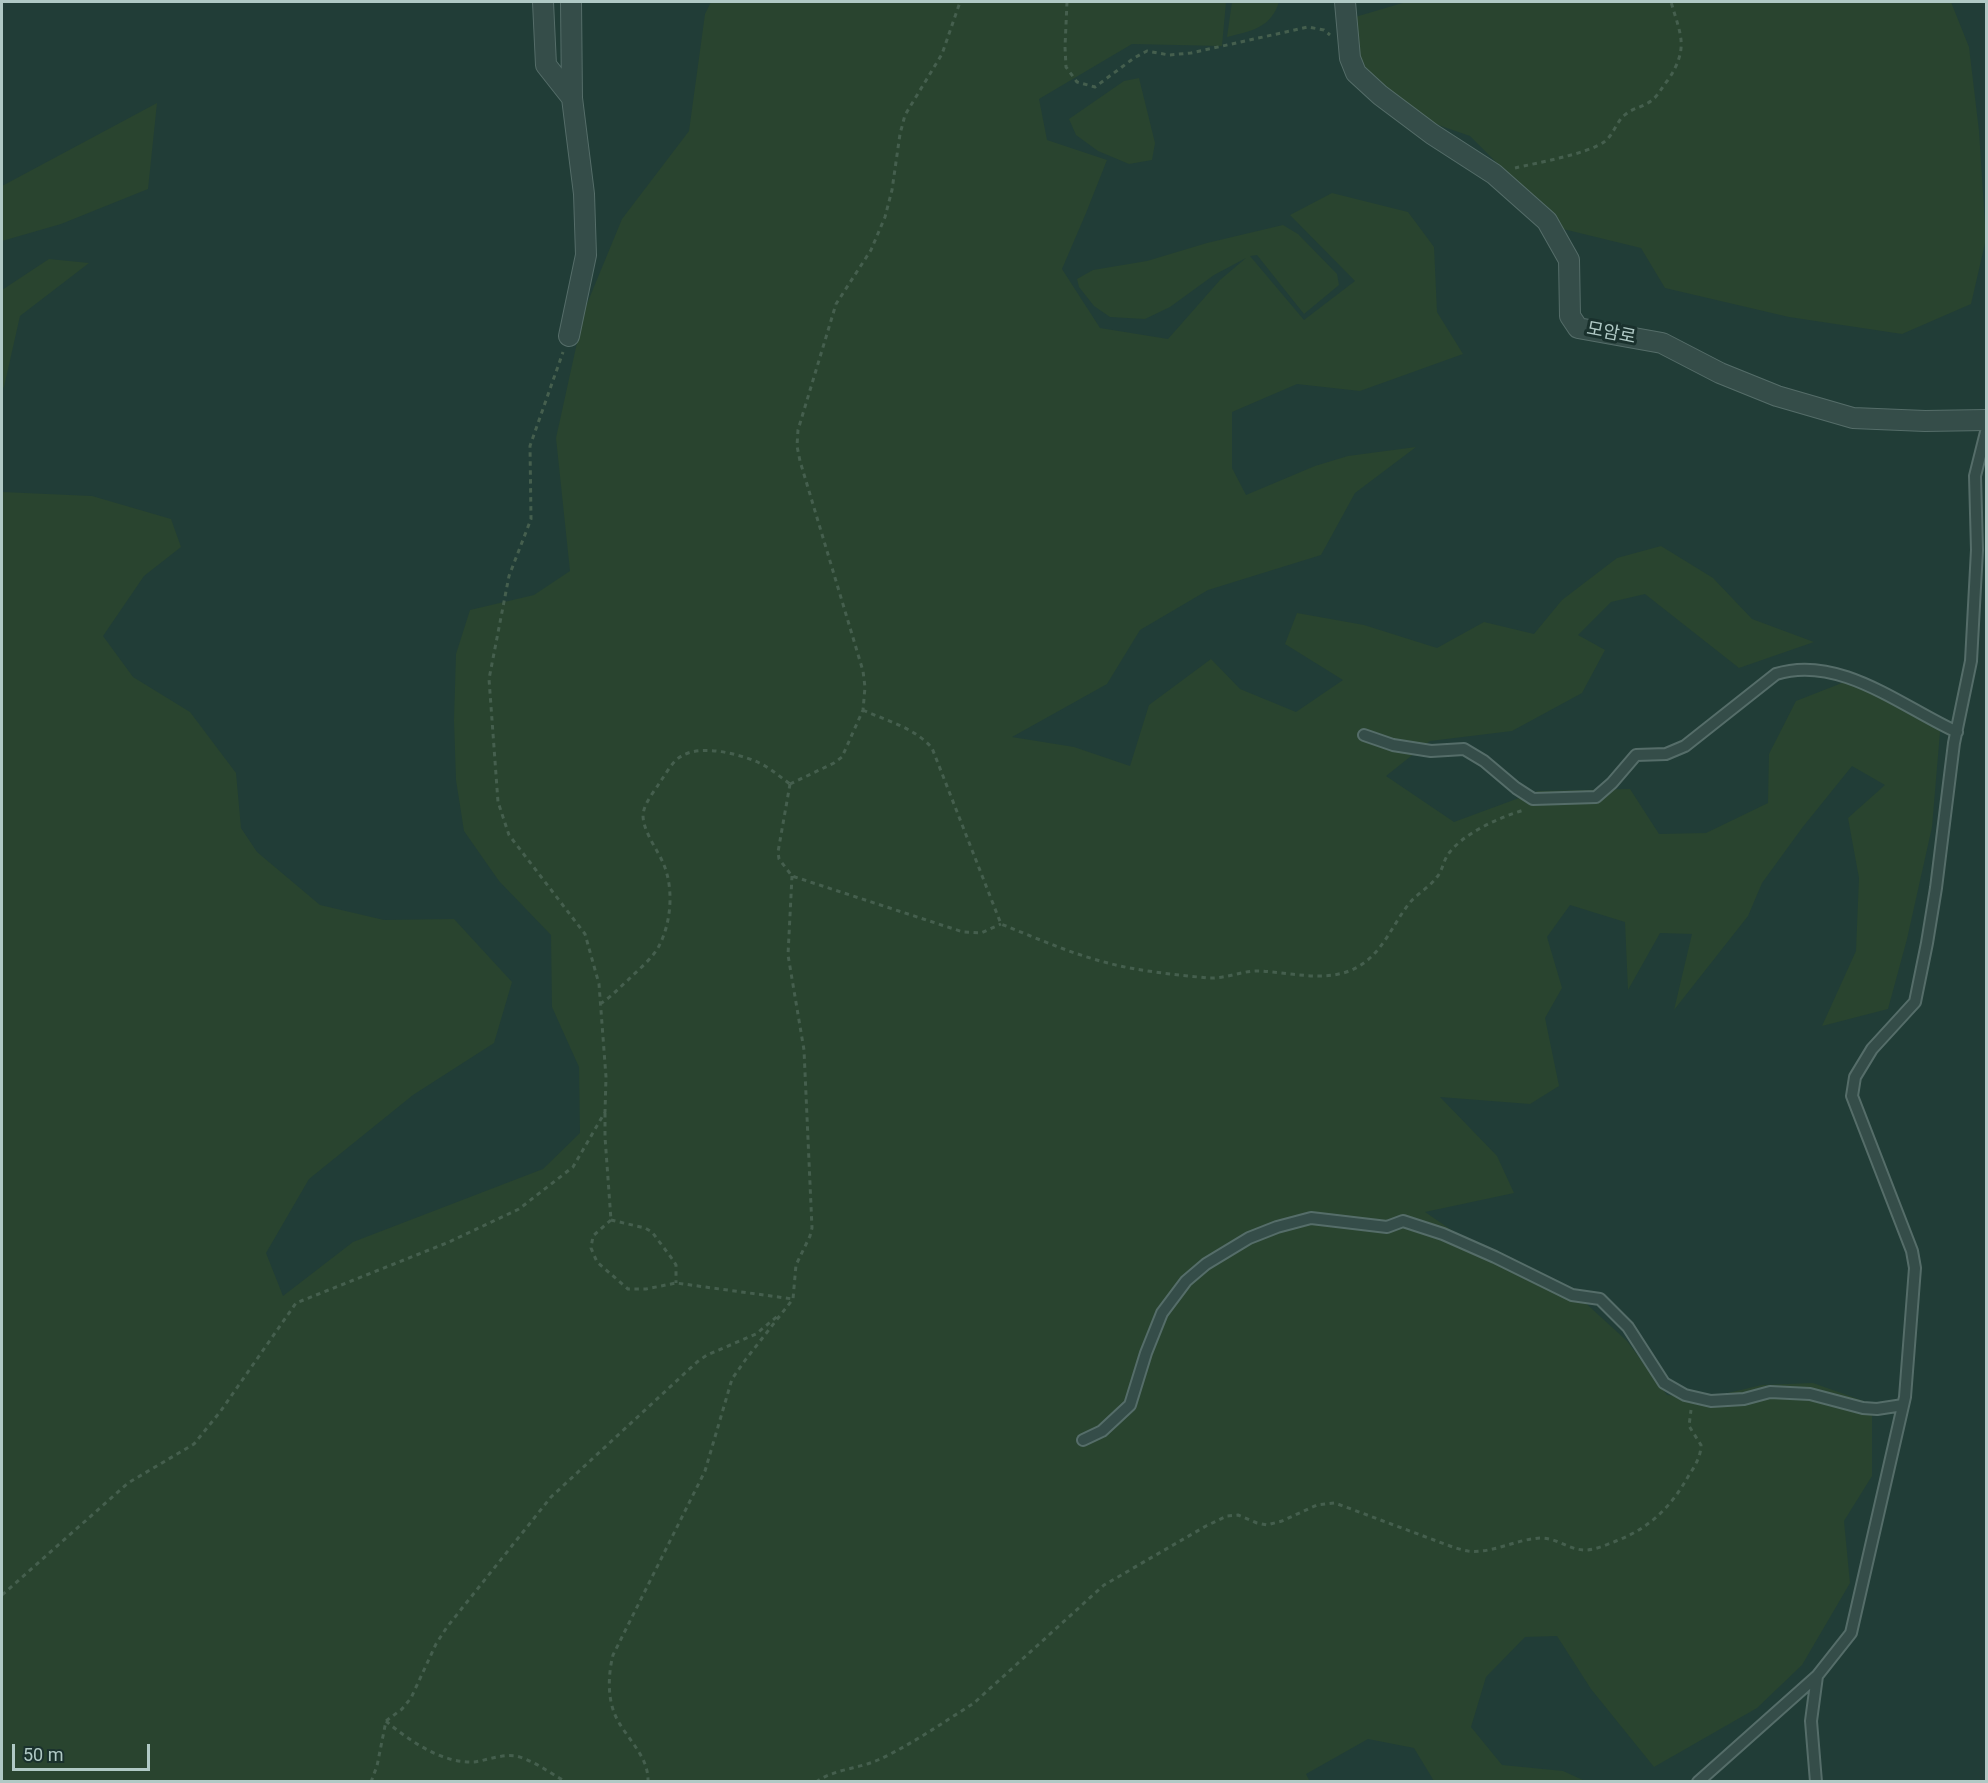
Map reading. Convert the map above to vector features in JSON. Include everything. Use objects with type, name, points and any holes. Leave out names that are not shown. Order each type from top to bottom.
[{"type":"street","points":[[543,2],[546,65],[572,98]]},
{"type":"street","points":[[569,336],[586,255],[584,194],[572,98],[571,2]]},
{"type":"street","name":"모암로","points":[[1345,2],[1350,58],[1356,73],[1380,95],[1432,134],[1494,174],[1547,221],[1569,260],[1570,316],[1578,328],[1662,343],[1720,373],[1777,396],[1853,418],[1925,421],[1986,420]]},
{"type":"lane","points":[[1698,1782],[1817,1676],[1851,1633],[1903,1405],[1915,1268],[1912,1251],[1852,1096],[1855,1077],[1872,1049],[1915,1002],[1936,888],[1957,732],[1971,661],[1977,549],[1975,476],[1986,432]]},
{"type":"lane","points":[[1364,735],[1393,745],[1431,751],[1464,749],[1484,761],[1533,799],[1596,796],[1612,783],[1636,756],[1666,754],[1685,746],[1776,674],[1791,669],[1814,669],[1831,673],[1885,692],[1930,720],[1957,732]]},
{"type":"lane","points":[[1083,1440],[1102,1431],[1130,1405],[1146,1353],[1162,1313],[1186,1281],[1206,1264],[1249,1238],[1277,1227],[1311,1218],[1387,1227],[1403,1221],[1443,1234],[1572,1295],[1600,1299],[1628,1328],[1664,1383],[1686,1395],[1711,1401],[1744,1399],[1770,1392],[1810,1394],[1877,1410],[1903,1405]]},
{"type":"lane","points":[[1816,1782],[1811,1721],[1817,1676]]},
{"type":"path","points":[[790,784],[834,764],[842,757],[863,710],[865,687],[863,671],[800,461],[797,446],[798,430],[836,304],[871,250],[885,217],[905,115],[942,54],[960,2]]},
{"type":"path","points":[[1067,2],[1066,67],[1077,82],[1095,87],[1147,51],[1169,55],[1191,53],[1308,27],[1324,30],[1350,58]]},
{"type":"path","points":[[1494,174],[1602,144],[1610,137],[1624,115],[1648,104],[1657,96],[1674,70],[1682,52],[1680,32],[1671,2]]},
{"type":"path","points":[[569,336],[530,446],[531,519],[509,576],[489,679],[498,802],[509,835],[585,934],[598,984],[606,1077],[604,1137],[611,1220]]},
{"type":"path","points":[[863,710],[915,733],[932,748],[1001,924]]},
{"type":"path","points":[[600,1004],[610,998],[652,956],[665,931],[669,908],[669,880],[643,815],[649,798],[671,765],[679,757],[688,753],[699,750],[711,751],[755,761],[790,784]]},
{"type":"path","points":[[790,784],[778,852],[779,859],[792,876],[963,932],[981,933],[1001,924],[1094,959],[1126,967],[1210,978],[1255,971],[1314,977],[1330,976],[1356,967],[1372,956],[1408,904],[1437,876],[1447,857],[1460,843],[1501,818],[1530,808]]},
{"type":"path","points":[[648,1782],[646,1764],[617,1719],[611,1704],[610,1677],[613,1654],[705,1471],[732,1379],[793,1299],[796,1265],[810,1236],[812,1216],[804,1050],[788,955],[792,876]]},
{"type":"path","points":[[2,1595],[128,1483],[194,1444],[220,1412],[296,1303],[449,1242],[519,1209],[573,1167],[605,1112]]},
{"type":"path","points":[[611,1220],[597,1231],[591,1241],[593,1256],[602,1268],[621,1285],[633,1290],[676,1283],[793,1299]]},
{"type":"path","points":[[611,1220],[645,1228],[652,1232],[676,1265],[676,1283]]},
{"type":"path","points":[[371,1782],[377,1766],[386,1721],[402,1709],[411,1698],[436,1644],[447,1627],[551,1497],[697,1362],[714,1351],[756,1334],[793,1299]]},
{"type":"path","points":[[816,1782],[834,1773],[881,1759],[950,1719],[974,1703],[1104,1585],[1227,1516],[1238,1515],[1267,1525],[1282,1521],[1317,1505],[1335,1503],[1469,1551],[1485,1550],[1541,1538],[1552,1539],[1576,1550],[1587,1550],[1631,1536],[1651,1523],[1671,1504],[1697,1462],[1701,1445],[1689,1426],[1693,1397]]},
{"type":"path","points":[[386,1721],[408,1739],[435,1753],[466,1761],[516,1756],[566,1782]]},
{"type":"green space","points":[[711,2],[1226,2],[1222,46],[1132,44],[1039,99],[1047,140],[1107,160],[1062,269],[1100,328],[1168,339],[1220,280],[1246,258],[1214,275],[1170,307],[1145,319],[1110,317],[1094,306],[1079,287],[1077,279],[1093,270],[1147,261],[1207,243],[1283,225],[1298,234],[1337,274],[1339,285],[1304,314],[1257,255],[1250,256],[1304,320],[1355,281],[1290,215],[1332,193],[1408,212],[1434,247],[1437,312],[1463,354],[1360,391],[1297,384],[1232,412],[1232,468],[1246,495],[1315,466],[1348,456],[1416,447],[1355,493],[1321,555],[1208,590],[1140,630],[1107,684],[1012,737],[1074,747],[1130,766],[1149,705],[1211,659],[1240,689],[1296,712],[1343,680],[1285,644],[1297,613],[1364,625],[1437,648],[1484,622],[1534,634],[1562,600],[1617,558],[1661,546],[1713,578],[1752,619],[1814,642],[1739,668],[1645,594],[1611,602],[1578,635],[1605,650],[1582,693],[1512,731],[1430,741],[1386,776],[1454,822],[1538,791],[1630,789],[1659,834],[1706,833],[1768,803],[1769,754],[1796,701],[1847,681],[1941,720],[1932,827],[1907,939],[1888,1009],[1822,1026],[1856,951],[1859,878],[1848,818],[1885,785],[1852,766],[1802,828],[1762,883],[1748,916],[1674,1010],[1692,934],[1660,933],[1628,990],[1625,922],[1570,905],[1547,937],[1562,988],[1545,1018],[1559,1086],[1530,1104],[1440,1097],[1497,1156],[1514,1193],[1425,1212],[1498,1262],[1579,1297],[1627,1341],[1667,1395],[1702,1399],[1762,1385],[1813,1383],[1872,1404],[1872,1476],[1844,1521],[1850,1583],[1802,1665],[1757,1708],[1654,1767],[1591,1689],[1557,1636],[1525,1637],[1486,1677],[1471,1727],[1502,1765],[1563,1771],[1585,1781],[1434,1781],[1414,1748],[1368,1739],[1306,1774],[1310,1782],[2,1782],[2,492],[92,496],[171,519],[181,547],[144,576],[103,636],[133,677],[190,712],[236,773],[241,828],[257,852],[320,905],[384,920],[454,919],[512,982],[494,1043],[413,1095],[309,1179],[266,1253],[283,1296],[353,1242],[543,1169],[580,1133],[579,1067],[552,1007],[551,935],[499,881],[464,831],[456,780],[454,720],[456,654],[470,610],[534,595],[570,571],[556,438],[584,311],[622,219],[689,131],[705,14]]},
{"type":"green space","points":[[1232,2],[1279,2],[1271,18],[1265,23],[1252,30],[1227,37]]},
{"type":"green space","points":[[1406,2],[1951,2],[1969,47],[1979,131],[1986,239],[1971,304],[1902,334],[1789,317],[1665,288],[1641,248],[1563,229],[1470,136],[1372,102],[1345,20]]},
{"type":"green space","points":[[1139,78],[1155,143],[1152,160],[1129,164],[1098,151],[1076,135],[1069,119],[1124,81]]},
{"type":"green space","points":[[157,103],[148,189],[61,224],[2,241],[2,186]]},
{"type":"green space","points":[[49,259],[89,263],[20,316],[2,389],[2,290]]}]
